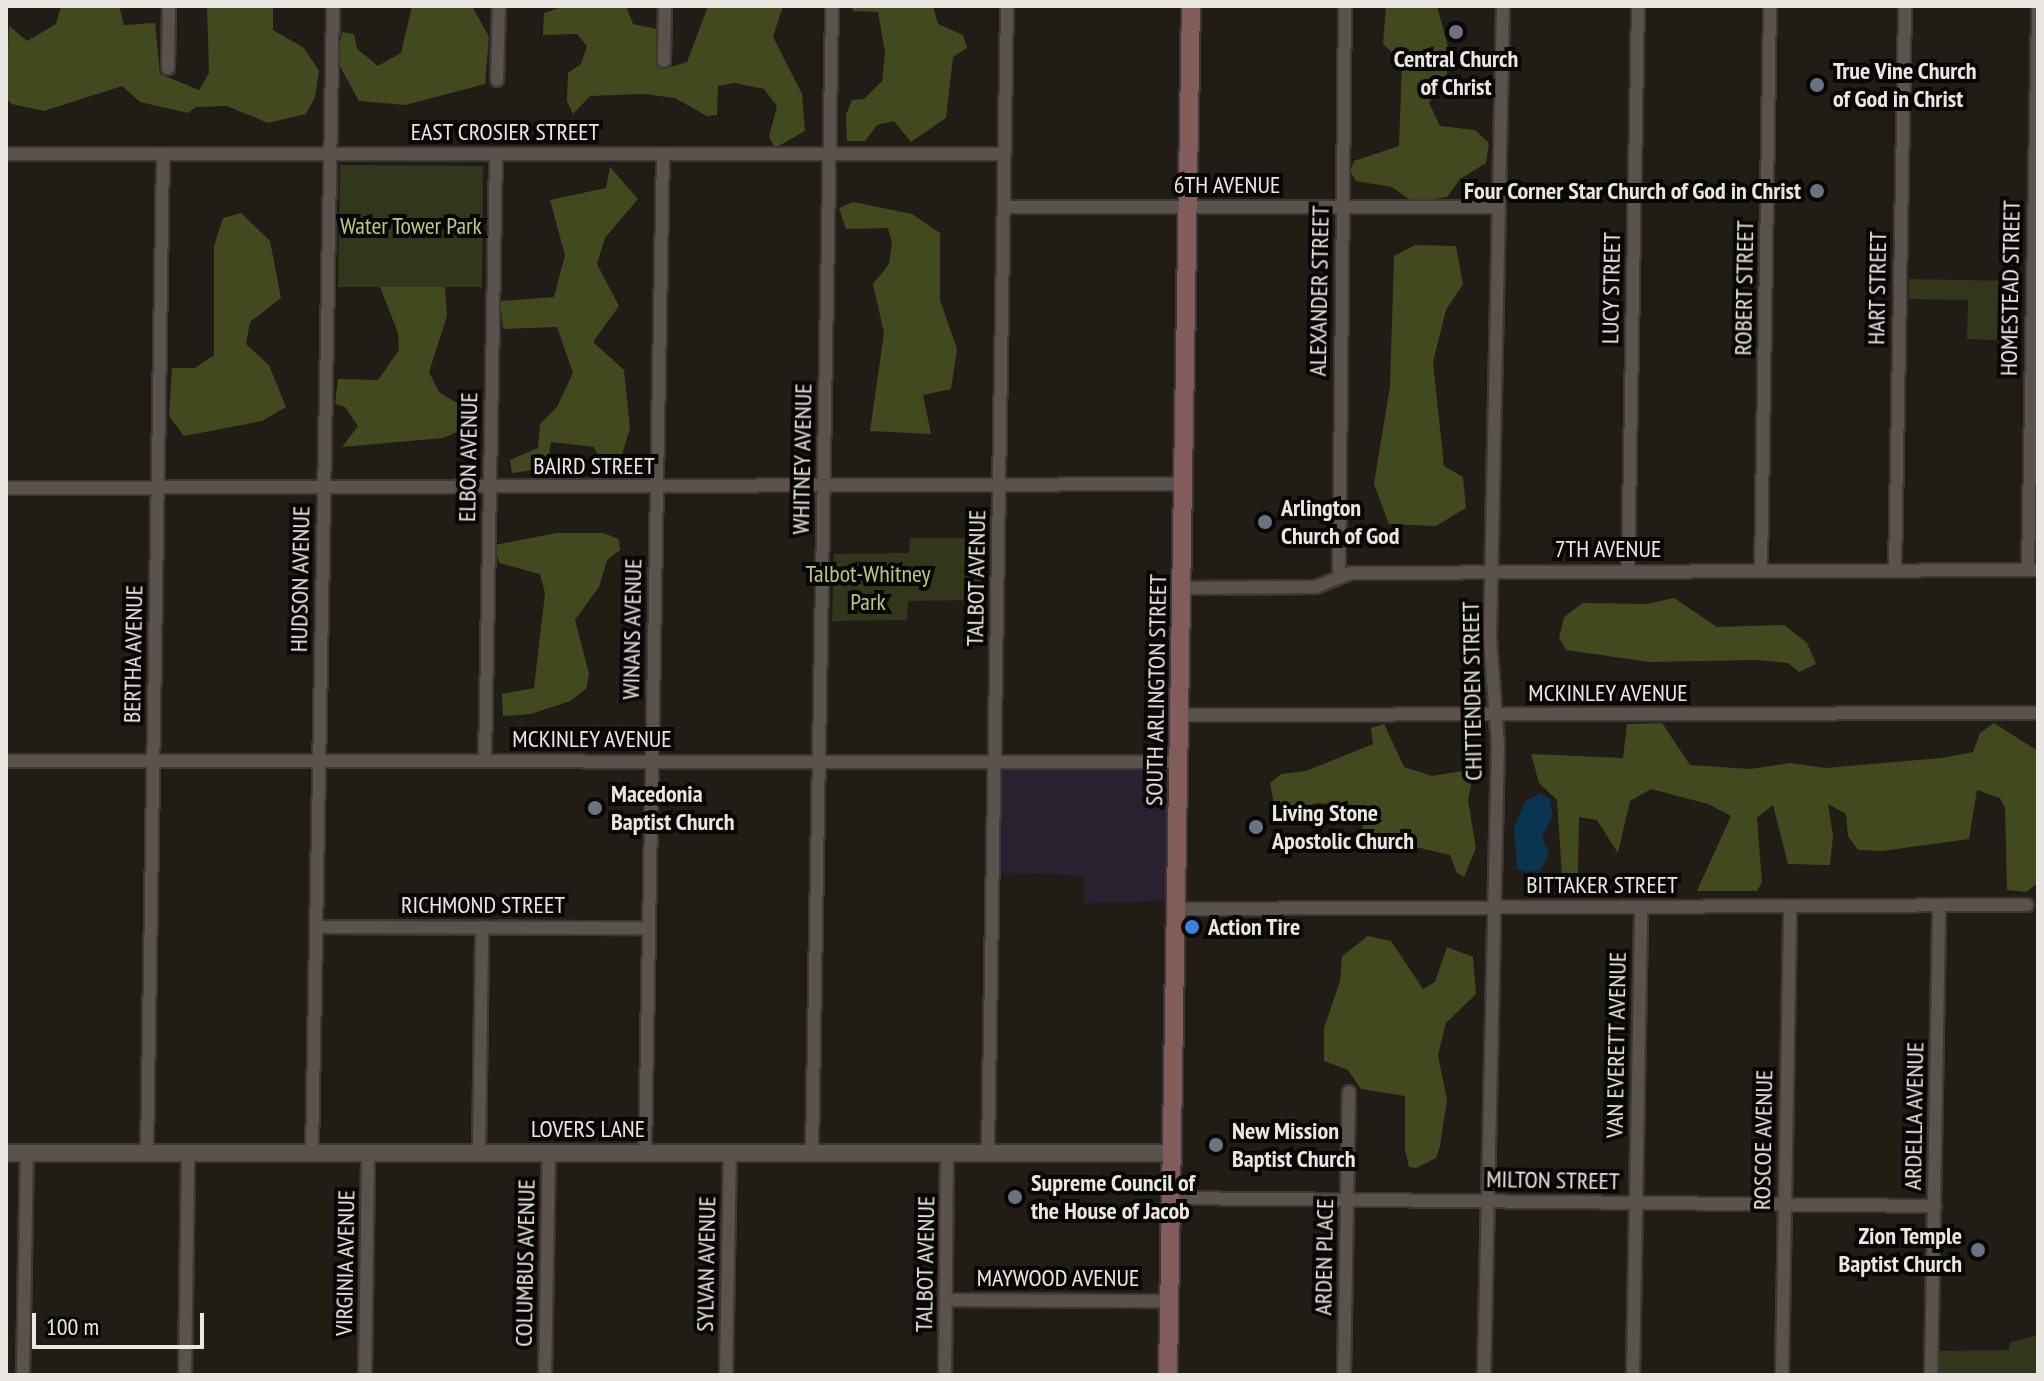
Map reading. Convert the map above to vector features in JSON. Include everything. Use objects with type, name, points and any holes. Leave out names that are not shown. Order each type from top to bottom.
[{"type":"main road","name":"SOUTH ARLINGTON STREET","points":[[1168,1375],[1191,6]]},
{"type":"street","points":[[168,68],[169,6]]},
{"type":"street","name":"HUDSON AVENUE","points":[[312,1153],[333,6]]},
{"type":"street","points":[[497,80],[499,6]]},
{"type":"street","points":[[664,61],[665,6]]},
{"type":"street","name":"WHITNEY AVENUE","points":[[812,1153],[832,6]]},
{"type":"street","name":"TALBOT AVENUE","points":[[988,1151],[1007,6]]},
{"type":"street","name":"ALEXANDER STREET","points":[[1339,576],[1345,6]]},
{"type":"street","name":"CHITTENDEN STREET","points":[[1484,1375],[1498,716],[1490,638],[1503,6]]},
{"type":"street","name":"LUCY STREET","points":[[1628,571],[1638,6]]},
{"type":"street","name":"ROBERT STREET","points":[[1761,571],[1770,6]]},
{"type":"street","name":"HART STREET","points":[[1895,570],[1905,6]]},
{"type":"street","name":"HOMESTEAD STREET","points":[[2033,570],[2038,6]]},
{"type":"street","name":"EAST CROSIER STREET","points":[[6,154],[1004,154]]},
{"type":"street","name":"BERTHA AVENUE","points":[[147,1153],[163,154]]},
{"type":"street","name":"WINANS AVENUE","points":[[645,1153],[663,154]]},
{"type":"street","name":"ELBON AVENUE","points":[[485,760],[496,155]]},
{"type":"street","name":"6TH AVENUE","points":[[1005,207],[1497,207]]},
{"type":"street","name":"BAIRD STREET","points":[[6,488],[490,489],[1182,484]]},
{"type":"street","name":"7TH AVENUE","points":[[1182,588],[1316,587],[1339,576],[1492,572],[2033,570]]},
{"type":"street","name":"MCKINLEY AVENUE","points":[[1179,715],[2038,713]]},
{"type":"street","name":"MCKINLEY AVENUE","points":[[6,761],[1179,762]]},
{"type":"street","name":"BITTAKER STREET","points":[[1176,909],[2027,905]]},
{"type":"street","name":"ROSCOE AVENUE","points":[[1782,1375],[1790,906]]},
{"type":"street","name":"ARDELLA AVENUE","points":[[1931,1375],[1939,906]]},
{"type":"street","name":"VAN EVERETT AVENUE","points":[[1633,1375],[1641,907]]},
{"type":"street","name":"RICHMOND STREET","points":[[318,927],[648,928]]},
{"type":"street","points":[[479,1152],[482,927]]},
{"type":"street","name":"ARDEN PLACE","points":[[1344,1375],[1349,1092]]},
{"type":"street","name":"LOVERS LANE","points":[[6,1153],[1171,1153]]},
{"type":"street","points":[[23,1375],[27,1153]]},
{"type":"street","name":"VIRGINIA AVENUE","points":[[365,1375],[368,1153]]},
{"type":"street","name":"COLUMBUS AVENUE","points":[[545,1375],[549,1153]]},
{"type":"street","name":"SYLVAN AVENUE","points":[[726,1375],[730,1153]]},
{"type":"street","points":[[185,1375],[188,1154]]},
{"type":"street","name":"TALBOT AVENUE","points":[[945,1375],[947,1154]]},
{"type":"street","name":"MILTON STREET","points":[[1171,1198],[1935,1206]]},
{"type":"street","name":"MAYWOOD AVENUE","points":[[948,1300],[1168,1301]]},
{"type":"shaded area","points":[[998,764],[1176,764],[1174,901],[1084,903],[1083,875],[998,873]]},
{"type":"green space","points":[[61,6],[119,6],[124,25],[155,23],[160,74],[199,90],[209,73],[207,6],[273,6],[273,30],[304,48],[319,71],[315,97],[306,114],[268,123],[227,106],[196,107],[188,113],[140,102],[122,86],[44,111],[12,104],[6,99],[9,26],[27,41],[56,24]]},
{"type":"green space","points":[[412,6],[472,6],[489,37],[485,84],[405,105],[359,101],[337,61],[342,32],[354,34],[357,49],[378,66],[401,53]]},
{"type":"green space","points":[[564,6],[626,6],[633,24],[656,29],[656,57],[671,67],[687,62],[708,6],[783,6],[773,37],[802,94],[805,131],[775,148],[769,137],[777,106],[764,89],[735,83],[718,86],[717,115],[707,116],[675,98],[644,94],[590,96],[573,114],[567,101],[568,73],[581,64],[587,46],[577,34],[543,35],[544,13]]},
{"type":"green space","points":[[852,6],[933,6],[938,24],[963,35],[967,48],[953,57],[946,118],[911,142],[894,121],[877,125],[865,141],[847,141],[846,115],[852,100],[864,99],[882,81],[885,53],[878,12],[853,11]]},
{"type":"green space","points":[[1386,6],[1437,6],[1448,47],[1447,76],[1429,103],[1440,126],[1475,130],[1489,143],[1486,163],[1460,179],[1447,197],[1413,202],[1392,187],[1356,181],[1350,171],[1354,161],[1399,146],[1402,62],[1383,44]]},
{"type":"green space","name":"Water Tower Park","points":[[340,165],[483,166],[482,287],[338,287]]},
{"type":"green space","points":[[610,167],[638,199],[605,238],[597,264],[619,306],[593,342],[624,370],[630,428],[619,465],[603,464],[594,447],[551,442],[547,468],[512,473],[510,460],[538,448],[540,424],[557,407],[573,373],[557,327],[503,329],[500,301],[554,297],[565,255],[550,200],[606,188]]},
{"type":"green space","points":[[853,202],[912,214],[940,233],[940,300],[957,349],[951,389],[923,395],[931,434],[870,431],[884,333],[873,284],[889,264],[892,243],[888,228],[846,229],[839,208]]},
{"type":"green space","points":[[241,213],[270,241],[281,298],[250,322],[246,344],[269,365],[286,407],[262,421],[184,436],[169,416],[172,368],[195,368],[214,355],[214,246],[223,218]]},
{"type":"green space","points":[[1415,245],[1456,246],[1463,284],[1446,310],[1433,362],[1444,466],[1463,477],[1466,508],[1436,526],[1389,524],[1374,484],[1390,386],[1394,256]]},
{"type":"green space","points":[[1909,279],[2018,281],[2017,341],[1967,339],[1968,300],[1909,299]]},
{"type":"green space","points":[[380,287],[445,287],[447,316],[429,372],[439,392],[466,409],[467,428],[443,438],[342,447],[358,426],[345,407],[335,404],[338,379],[378,380],[399,350],[398,333]]},
{"type":"green space","points":[[556,533],[603,533],[619,539],[620,550],[607,560],[599,587],[575,620],[589,674],[586,689],[570,701],[531,714],[503,716],[502,694],[534,688],[545,593],[540,574],[499,563],[495,545]]},
{"type":"green space","name":"Talbot-Whitney Park","points":[[910,538],[983,538],[981,600],[908,601],[907,620],[832,621],[834,554],[909,553]]},
{"type":"green space","points":[[1674,598],[1717,627],[1784,625],[1807,643],[1816,664],[1799,672],[1788,663],[1755,660],[1650,662],[1566,650],[1559,638],[1564,617],[1583,603],[1647,604]]},
{"type":"green space","points":[[1662,723],[1690,765],[1750,769],[1790,763],[1825,768],[1942,758],[1973,752],[1980,733],[1994,723],[2038,751],[2038,883],[2026,892],[2007,890],[2005,808],[2000,798],[1977,790],[1969,839],[1882,851],[1858,850],[1848,836],[1846,814],[1828,804],[1833,836],[1830,865],[1788,864],[1773,805],[1757,818],[1762,882],[1757,891],[1697,891],[1731,816],[1708,804],[1651,789],[1630,801],[1618,853],[1597,820],[1579,817],[1578,873],[1570,892],[1562,876],[1557,800],[1539,783],[1531,754],[1623,758],[1627,724]]},
{"type":"green space","points":[[1384,724],[1404,767],[1432,776],[1462,771],[1472,780],[1468,800],[1476,848],[1464,877],[1457,873],[1450,855],[1403,844],[1367,854],[1359,844],[1364,820],[1361,806],[1317,803],[1293,810],[1274,804],[1270,783],[1281,774],[1306,771],[1373,744],[1371,728]]},
{"type":"green space","points":[[1368,936],[1391,941],[1423,989],[1435,982],[1447,947],[1473,957],[1476,994],[1446,1023],[1438,1055],[1447,1100],[1440,1146],[1436,1158],[1416,1168],[1409,1167],[1405,1150],[1405,1096],[1361,1089],[1348,1070],[1324,1061],[1324,1028],[1340,981],[1342,956]]},
{"type":"green space","points":[[2038,1335],[2038,1375],[1938,1375],[1938,1351],[2009,1350],[2010,1342]]},
{"type":"water","points":[[1541,793],[1549,798],[1553,816],[1542,836],[1549,854],[1540,870],[1527,872],[1517,869],[1514,826],[1526,801]]},
{"type":"place","name":"Central Church of Christ","points":[[1456,32]]},
{"type":"place","name":"True Vine Church of God in Christ","points":[[1817,85]]},
{"type":"place","name":"Four Corner Star Church of God in Christ","points":[[1817,191]]},
{"type":"place","name":"Arlington Church of God","points":[[1265,522]]},
{"type":"place","name":"Macedonia Baptist Church","points":[[595,808]]},
{"type":"place","name":"Living Stone Apostolic Church","points":[[1256,827]]},
{"type":"place","name":"Action Tire","points":[[1192,927]]},
{"type":"place","name":"New Mission Baptist Church","points":[[1216,1145]]},
{"type":"place","name":"Supreme Council of the House of Jacob","points":[[1015,1197]]},
{"type":"place","name":"Zion Temple Baptist Church","points":[[1978,1250]]}]
